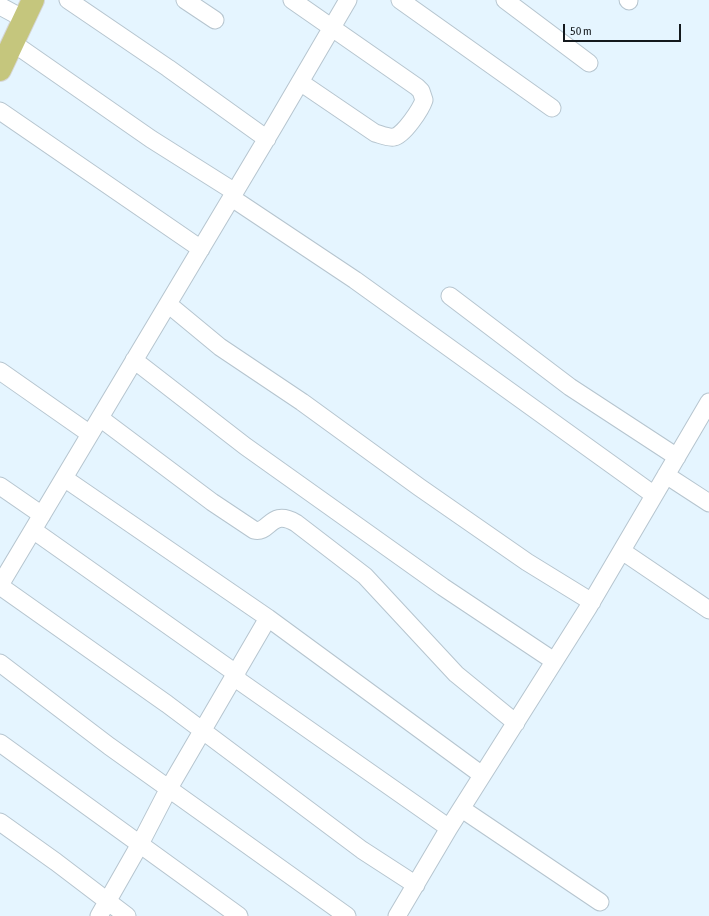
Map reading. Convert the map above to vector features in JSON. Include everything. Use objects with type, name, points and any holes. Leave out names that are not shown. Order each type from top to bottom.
[{"type":"main road","points":[[0,70],[33,0]]},
{"type":"street","points":[[68,0],[168,68],[267,139]]},
{"type":"street","points":[[186,0],[215,20]]},
{"type":"street","points":[[292,0],[417,87],[421,91],[424,100],[402,133],[397,136],[388,137],[376,133],[300,82]]},
{"type":"street","points":[[348,0],[234,195],[0,586],[167,704],[202,732],[362,850],[416,885]]},
{"type":"street","points":[[400,0],[552,108]]},
{"type":"street","points":[[505,0],[589,63]]},
{"type":"street","points":[[0,6],[24,19]]},
{"type":"street","points":[[13,43],[355,280],[654,495]]},
{"type":"street","points":[[0,111],[201,249]]},
{"type":"street","points":[[450,296],[570,386],[677,457]]},
{"type":"street","points":[[168,304],[220,347],[302,402],[527,562],[592,602]]},
{"type":"street","points":[[134,360],[245,446],[443,587],[554,661]]},
{"type":"street","points":[[0,371],[90,434]]},
{"type":"street","points":[[397,916],[449,828],[592,602],[709,402]]},
{"type":"street","points":[[100,418],[212,502],[254,530],[260,531],[277,518],[288,519],[296,523],[365,576],[456,674],[516,722]]},
{"type":"street","points":[[666,475],[709,503]]},
{"type":"street","points":[[64,478],[268,618],[482,775]]},
{"type":"street","points":[[0,486],[42,515]]},
{"type":"street","points":[[33,530],[449,828]]},
{"type":"street","points":[[622,551],[709,610]]},
{"type":"street","points":[[99,916],[140,844],[169,788],[236,676],[268,618]]},
{"type":"street","points":[[0,663],[109,746],[347,916]]},
{"type":"street","points":[[0,743],[239,916]]},
{"type":"street","points":[[462,809],[600,902]]},
{"type":"street","points":[[0,822],[127,916]]}]
